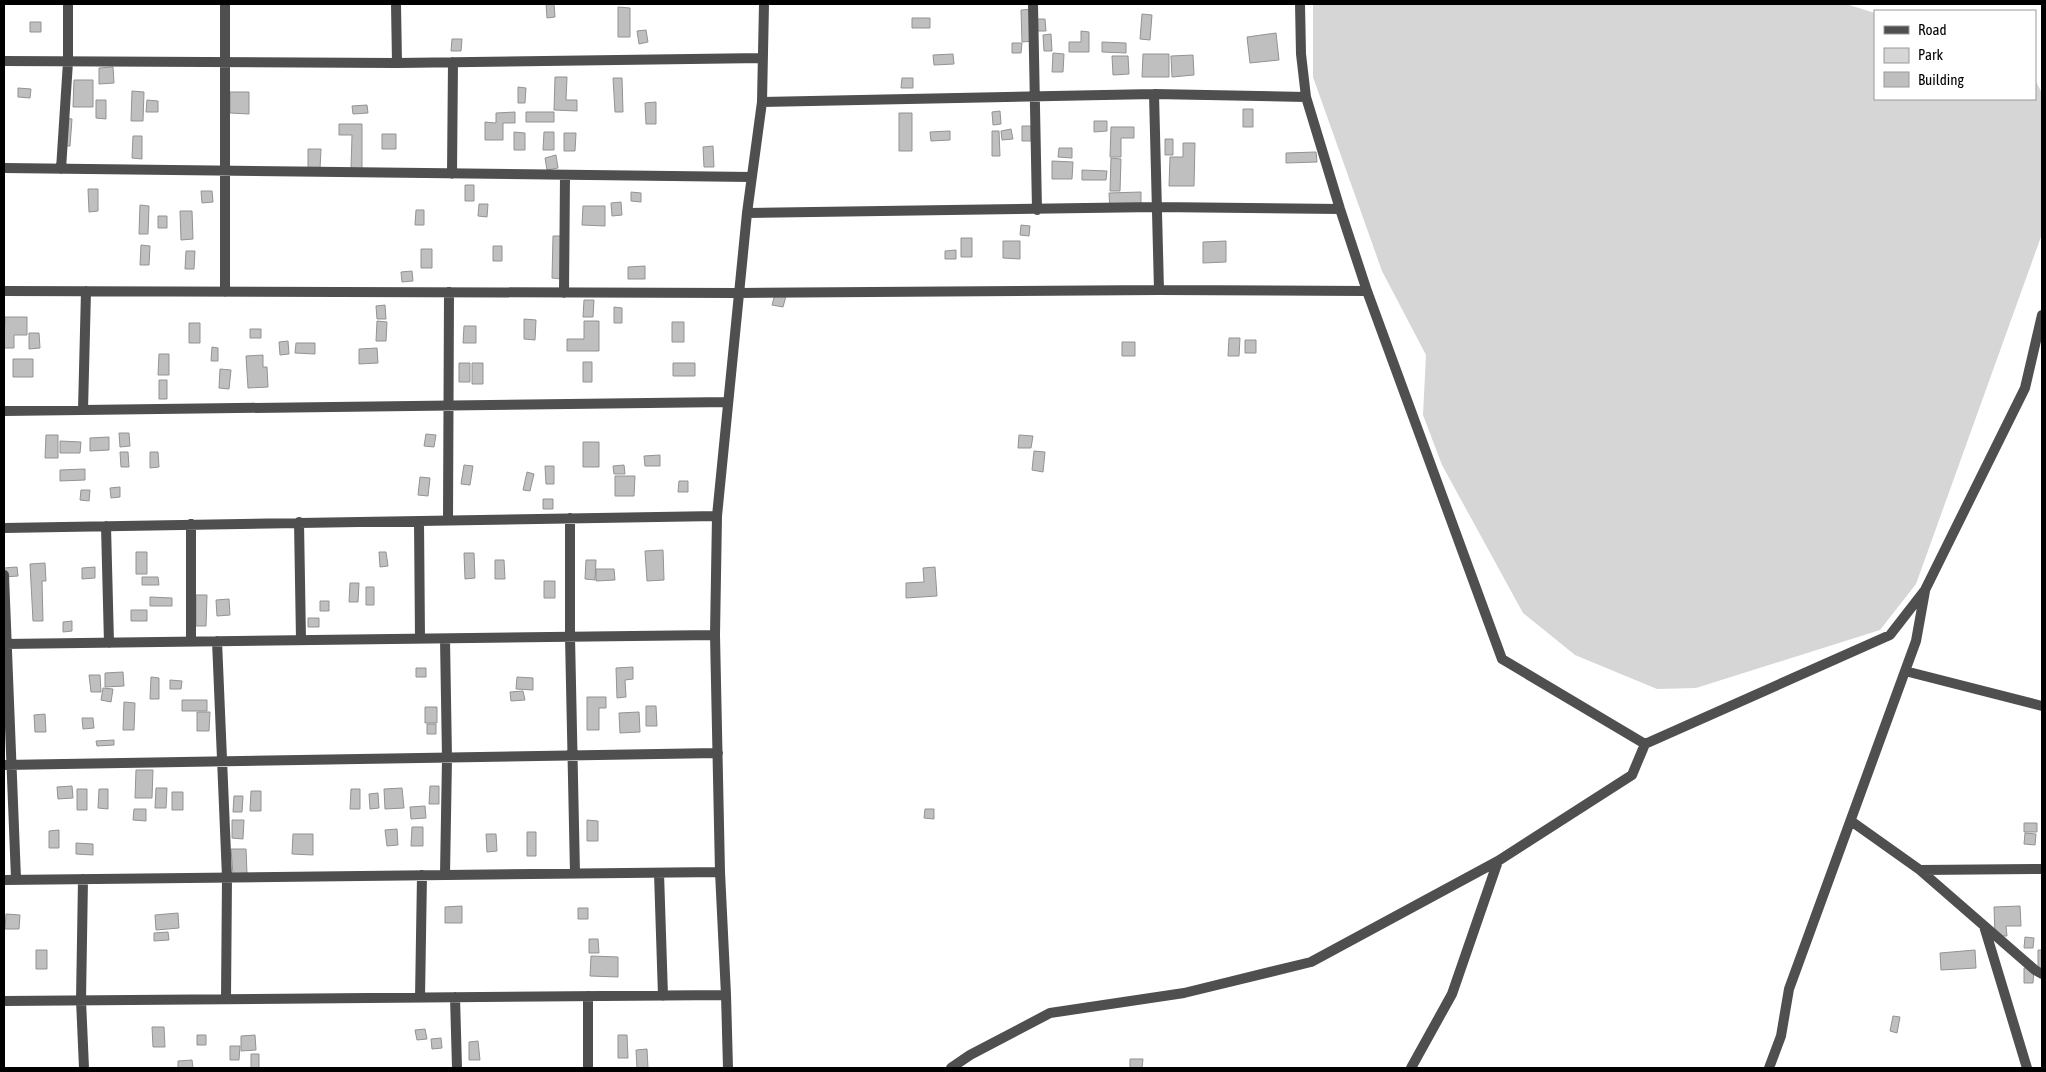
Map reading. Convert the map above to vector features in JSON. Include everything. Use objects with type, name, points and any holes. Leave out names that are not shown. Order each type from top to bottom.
[{"type":"street","points":[[61,169],[68,62],[68,4]]},
{"type":"street","points":[[225,292],[226,4]]},
{"type":"street","points":[[396,4],[398,63]]},
{"type":"street","points":[[728,1068],[720,872],[715,635],[717,516],[738,293],[762,102],[764,4]]},
{"type":"street","points":[[1032,4],[1037,210]]},
{"type":"street","points":[[1300,4],[1301,54],[1306,97],[1340,209],[1367,291],[1502,659],[1645,744]]},
{"type":"street","points":[[4,61],[398,63],[763,58]]},
{"type":"street","points":[[452,174],[453,62]]},
{"type":"street","points":[[762,102],[1154,94],[1306,97]]},
{"type":"street","points":[[1154,94],[1159,290]]},
{"type":"street","points":[[4,168],[752,177]]},
{"type":"street","points":[[564,293],[565,175]]},
{"type":"street","points":[[747,213],[1156,207],[1340,209]]},
{"type":"street","points":[[4,291],[738,293],[1159,290],[1367,291]]},
{"type":"street","points":[[83,410],[86,291]]},
{"type":"street","points":[[448,520],[449,292]]},
{"type":"street","points":[[951,1068],[970,1055],[1050,1013],[1184,993],[1312,962],[1498,860],[1632,775],[1645,744],[1890,635],[1925,590],[2025,388],[2042,316]]},
{"type":"street","points":[[4,411],[728,402]]},
{"type":"street","points":[[4,528],[717,516]]},
{"type":"street","points":[[570,518],[570,637],[575,873]]},
{"type":"street","points":[[419,521],[420,639]]},
{"type":"street","points":[[299,522],[301,640]]},
{"type":"street","points":[[191,641],[192,524]]},
{"type":"street","points":[[106,526],[110,643]]},
{"type":"street","points":[[4,575],[8,765],[16,880]]},
{"type":"street","points":[[1769,1068],[1781,1036],[1789,989],[1916,641],[1925,590]]},
{"type":"street","points":[[5,644],[715,635]]},
{"type":"street","points":[[445,639],[447,758],[445,875]]},
{"type":"street","points":[[216,641],[226,877],[226,999]]},
{"type":"street","points":[[1906,671],[2042,706]]},
{"type":"street","points":[[8,765],[718,754]]},
{"type":"street","points":[[1851,821],[1920,870],[2042,974]]},
{"type":"street","points":[[1411,1068],[1452,994],[1498,860]]},
{"type":"street","points":[[1920,870],[2042,869]]},
{"type":"street","points":[[4,880],[720,872]]},
{"type":"street","points":[[659,873],[663,996]]},
{"type":"street","points":[[420,998],[422,875]]},
{"type":"street","points":[[83,879],[82,1000],[84,1068]]},
{"type":"street","points":[[1984,926],[2026,1068]]},
{"type":"street","points":[[4,1001],[726,995]]},
{"type":"street","points":[[588,996],[588,1068]]},
{"type":"street","points":[[455,997],[456,1068]]},
{"type":"green space","points":[[1313,4],[1846,4],[1874,13],[1874,100],[2036,100],[2036,82],[2042,93],[2042,234],[1916,584],[1880,630],[1696,688],[1657,689],[1575,655],[1523,613],[1442,465],[1423,415],[1426,355],[1382,271],[1313,77]]},
{"type":"building","points":[[546,4],[554,4],[555,17],[547,18]]},
{"type":"building","points":[[618,7],[630,8],[630,37],[618,37]]},
{"type":"building","points":[[1035,9],[1036,19],[1045,19],[1046,31],[1034,31],[1034,41],[1022,42],[1021,10]]},
{"type":"building","points":[[1142,14],[1152,15],[1150,40],[1140,39]]},
{"type":"building","points":[[912,18],[930,18],[930,28],[912,28]]},
{"type":"building","points":[[30,22],[41,22],[41,32],[30,32]]},
{"type":"building","points":[[646,30],[648,42],[639,44],[637,31]]},
{"type":"building","points":[[1081,31],[1089,32],[1089,52],[1069,52],[1069,42],[1081,42]]},
{"type":"building","points":[[1276,33],[1279,60],[1250,63],[1247,37]]},
{"type":"building","points":[[1051,34],[1052,51],[1044,51],[1043,35]]},
{"type":"building","points":[[452,39],[462,39],[461,51],[451,51]]},
{"type":"building","points":[[1102,42],[1126,43],[1126,53],[1102,52]]},
{"type":"building","points":[[1012,43],[1022,43],[1021,53],[1012,53]]},
{"type":"building","points":[[1053,53],[1064,54],[1063,72],[1052,72]]},
{"type":"building","points":[[953,54],[954,64],[934,65],[933,55]]},
{"type":"building","points":[[1143,54],[1169,54],[1169,77],[1142,77]]},
{"type":"building","points":[[1193,55],[1194,75],[1172,77],[1171,56]]},
{"type":"building","points":[[1112,56],[1128,56],[1129,74],[1113,75]]},
{"type":"building","points":[[113,67],[114,83],[99,84],[99,68]]},
{"type":"building","points":[[555,77],[567,77],[566,100],[577,100],[577,111],[554,110]]},
{"type":"building","points":[[613,78],[622,78],[623,112],[615,112]]},
{"type":"building","points":[[902,78],[913,78],[913,88],[901,88]]},
{"type":"building","points":[[74,80],[93,80],[93,107],[73,107]]},
{"type":"building","points":[[518,87],[526,88],[525,103],[518,103]]},
{"type":"building","points":[[18,88],[31,89],[30,98],[18,97]]},
{"type":"building","points":[[132,91],[144,92],[143,121],[131,121]]},
{"type":"building","points":[[230,92],[249,92],[249,114],[230,113]]},
{"type":"building","points":[[96,100],[106,100],[106,119],[96,118]]},
{"type":"building","points":[[147,100],[158,101],[158,112],[146,112]]},
{"type":"building","points":[[656,102],[656,124],[646,124],[645,103]]},
{"type":"building","points":[[367,105],[368,113],[353,114],[352,106]]},
{"type":"building","points":[[1243,109],[1253,109],[1253,127],[1243,127]]},
{"type":"building","points":[[1000,111],[1001,124],[993,125],[992,112]]},
{"type":"building","points":[[515,112],[515,123],[503,123],[503,140],[485,140],[485,122],[496,123],[496,113]]},
{"type":"building","points":[[526,112],[554,112],[554,122],[526,122]]},
{"type":"building","points":[[899,113],[912,113],[912,151],[899,151]]},
{"type":"building","points":[[64,118],[72,119],[70,146],[62,146]]},
{"type":"building","points":[[1094,121],[1107,121],[1107,131],[1094,132]]},
{"type":"building","points":[[339,124],[362,124],[362,170],[351,169],[352,135],[339,135]]},
{"type":"building","points":[[1022,126],[1031,126],[1031,141],[1022,141]]},
{"type":"building","points":[[1111,127],[1134,127],[1134,138],[1121,138],[1121,157],[1110,157]]},
{"type":"building","points":[[1011,129],[1013,139],[1002,140],[1001,131]]},
{"type":"building","points":[[950,131],[950,140],[931,141],[930,132]]},
{"type":"building","points":[[992,131],[999,131],[1000,156],[992,156]]},
{"type":"building","points":[[514,132],[525,133],[525,150],[514,150]]},
{"type":"building","points":[[544,132],[554,132],[554,150],[543,150]]},
{"type":"building","points":[[564,133],[576,133],[575,151],[564,151]]},
{"type":"building","points":[[382,134],[396,134],[396,149],[382,149]]},
{"type":"building","points":[[133,136],[142,136],[142,159],[132,158]]},
{"type":"building","points":[[1165,139],[1173,139],[1173,155],[1165,155]]},
{"type":"building","points":[[1183,143],[1195,143],[1194,186],[1169,186],[1170,157],[1183,157]]},
{"type":"building","points":[[713,146],[714,167],[704,167],[703,147]]},
{"type":"building","points":[[1059,148],[1072,148],[1072,158],[1058,157]]},
{"type":"building","points":[[308,149],[321,149],[320,169],[308,169]]},
{"type":"building","points":[[1316,152],[1317,162],[1286,163],[1286,153]]},
{"type":"building","points":[[556,155],[558,168],[547,170],[545,158]]},
{"type":"building","points":[[1111,158],[1121,159],[1120,191],[1110,191]]},
{"type":"building","points":[[1052,161],[1073,162],[1072,179],[1052,179]]},
{"type":"building","points":[[1082,170],[1107,171],[1106,180],[1082,180]]},
{"type":"building","points":[[465,185],[474,185],[474,201],[465,201]]},
{"type":"building","points":[[88,189],[98,189],[98,211],[89,212]]},
{"type":"building","points":[[201,191],[212,191],[213,202],[202,203]]},
{"type":"building","points":[[631,192],[641,193],[641,202],[631,201]]},
{"type":"building","points":[[1141,192],[1141,210],[1110,211],[1109,193]]},
{"type":"building","points":[[621,202],[622,215],[612,216],[611,203]]},
{"type":"building","points":[[479,204],[488,204],[487,217],[478,216]]},
{"type":"building","points":[[140,205],[149,206],[148,234],[139,234]]},
{"type":"building","points":[[583,206],[605,206],[605,226],[582,225]]},
{"type":"building","points":[[416,210],[424,210],[424,225],[415,225]]},
{"type":"building","points":[[180,211],[192,211],[193,239],[181,240]]},
{"type":"building","points":[[158,216],[167,216],[167,228],[158,228]]},
{"type":"building","points":[[1021,225],[1030,226],[1029,236],[1020,235]]},
{"type":"building","points":[[553,236],[564,236],[562,279],[552,278]]},
{"type":"building","points":[[961,238],[972,238],[972,257],[961,257]]},
{"type":"building","points":[[1003,241],[1020,241],[1020,259],[1003,258]]},
{"type":"building","points":[[1226,241],[1226,262],[1203,263],[1203,242]]},
{"type":"building","points":[[141,245],[150,246],[149,265],[140,265]]},
{"type":"building","points":[[493,246],[502,246],[502,261],[493,261]]},
{"type":"building","points":[[421,249],[432,249],[432,268],[421,268]]},
{"type":"building","points":[[956,250],[956,259],[945,259],[945,251]]},
{"type":"building","points":[[186,251],[195,251],[194,269],[185,269]]},
{"type":"building","points":[[645,266],[645,279],[628,279],[628,267]]},
{"type":"building","points":[[412,271],[413,281],[402,282],[401,272]]},
{"type":"building","points":[[775,294],[786,296],[783,307],[772,305]]},
{"type":"building","points":[[584,300],[594,300],[593,317],[583,317]]},
{"type":"building","points":[[385,305],[386,319],[377,319],[376,306]]},
{"type":"building","points":[[614,307],[622,308],[622,323],[614,323]]},
{"type":"building","points":[[5,317],[27,317],[27,335],[14,335],[14,348],[4,348]]},
{"type":"building","points":[[524,319],[536,320],[535,340],[524,339]]},
{"type":"building","points":[[377,321],[387,322],[386,341],[376,341]]},
{"type":"building","points":[[584,321],[599,321],[599,351],[567,351],[567,339],[584,339]]},
{"type":"building","points":[[672,322],[684,322],[684,342],[672,342]]},
{"type":"building","points":[[189,323],[200,323],[200,343],[189,343]]},
{"type":"building","points":[[464,326],[476,326],[476,343],[463,343]]},
{"type":"building","points":[[250,329],[261,329],[261,338],[250,338]]},
{"type":"building","points":[[29,333],[39,333],[40,348],[29,349]]},
{"type":"building","points":[[1229,338],[1240,338],[1239,356],[1228,356]]},
{"type":"building","points":[[1245,340],[1256,340],[1256,353],[1245,353]]},
{"type":"building","points":[[288,341],[289,354],[280,355],[279,342]]},
{"type":"building","points":[[1122,342],[1135,342],[1135,356],[1122,356]]},
{"type":"building","points":[[296,343],[315,343],[315,354],[295,353]]},
{"type":"building","points":[[212,347],[218,348],[218,361],[211,361]]},
{"type":"building","points":[[377,348],[378,363],[359,364],[359,349]]},
{"type":"building","points":[[159,354],[169,354],[169,375],[158,375]]},
{"type":"building","points":[[263,355],[263,367],[267,367],[268,387],[248,388],[246,356]]},
{"type":"building","points":[[13,359],[33,359],[33,377],[13,377]]},
{"type":"building","points":[[583,362],[592,362],[592,382],[583,382]]},
{"type":"building","points":[[459,363],[470,363],[470,382],[459,382]]},
{"type":"building","points":[[472,363],[483,363],[483,384],[472,384]]},
{"type":"building","points":[[673,363],[695,363],[695,376],[673,376]]},
{"type":"building","points":[[220,369],[231,370],[229,389],[219,388]]},
{"type":"building","points":[[159,380],[167,380],[167,399],[159,399]]},
{"type":"building","points":[[119,433],[129,433],[130,446],[120,447]]},
{"type":"building","points":[[426,434],[436,435],[434,447],[424,446]]},
{"type":"building","points":[[46,435],[58,435],[58,458],[45,458]]},
{"type":"building","points":[[1019,435],[1033,436],[1031,448],[1018,448]]},
{"type":"building","points":[[109,437],[109,450],[90,451],[90,438]]},
{"type":"building","points":[[60,441],[81,442],[80,453],[60,453]]},
{"type":"building","points":[[583,442],[599,442],[599,467],[583,467]]},
{"type":"building","points":[[1034,451],[1045,452],[1043,472],[1032,470]]},
{"type":"building","points":[[120,452],[128,452],[129,467],[121,467]]},
{"type":"building","points":[[150,452],[158,452],[159,467],[150,468]]},
{"type":"building","points":[[660,455],[660,466],[645,466],[644,456]]},
{"type":"building","points":[[464,465],[473,466],[470,485],[461,484]]},
{"type":"building","points":[[624,465],[625,474],[614,474],[613,466]]},
{"type":"building","points":[[545,466],[554,466],[554,484],[546,484]]},
{"type":"building","points":[[85,469],[85,480],[60,481],[60,470]]},
{"type":"building","points":[[527,472],[534,474],[530,491],[523,490]]},
{"type":"building","points":[[615,476],[635,476],[634,496],[615,496]]},
{"type":"building","points":[[420,477],[430,478],[428,496],[418,495]]},
{"type":"building","points":[[679,481],[688,481],[688,492],[678,492]]},
{"type":"building","points":[[120,487],[120,497],[111,498],[110,488]]},
{"type":"building","points":[[81,490],[90,490],[89,501],[80,500]]},
{"type":"building","points":[[543,499],[553,499],[553,509],[543,509]]},
{"type":"building","points":[[663,550],[664,580],[647,581],[645,551]]},
{"type":"building","points":[[136,552],[147,552],[147,574],[136,574]]},
{"type":"building","points":[[379,552],[386,552],[388,566],[380,567]]},
{"type":"building","points":[[464,553],[474,553],[475,578],[465,579]]},
{"type":"building","points":[[495,560],[504,560],[505,579],[495,579]]},
{"type":"building","points":[[586,560],[596,560],[595,580],[585,579]]},
{"type":"building","points":[[45,563],[46,581],[42,581],[43,621],[33,621],[30,564]]},
{"type":"building","points":[[17,567],[18,576],[4,577],[4,568]]},
{"type":"building","points":[[95,567],[95,578],[82,579],[82,568]]},
{"type":"building","points":[[935,567],[937,596],[906,598],[906,583],[924,582],[923,568]]},
{"type":"building","points":[[596,569],[614,569],[615,580],[596,581]]},
{"type":"building","points":[[142,577],[158,577],[159,585],[142,585]]},
{"type":"building","points":[[544,581],[555,581],[555,598],[544,598]]},
{"type":"building","points":[[350,583],[359,583],[358,602],[349,602]]},
{"type":"building","points":[[366,587],[374,587],[374,605],[366,605]]},
{"type":"building","points":[[196,595],[207,595],[206,626],[196,626]]},
{"type":"building","points":[[150,597],[172,598],[172,606],[150,606]]},
{"type":"building","points":[[229,599],[230,615],[217,616],[216,600]]},
{"type":"building","points":[[320,601],[329,601],[329,611],[320,611]]},
{"type":"building","points":[[131,610],[147,610],[147,621],[131,621]]},
{"type":"building","points":[[308,618],[319,618],[319,627],[308,627]]},
{"type":"building","points":[[72,621],[72,631],[63,632],[63,622]]},
{"type":"building","points":[[633,667],[633,679],[625,680],[626,697],[617,698],[616,668]]},
{"type":"building","points":[[416,668],[426,668],[426,677],[416,677]]},
{"type":"building","points":[[123,672],[124,686],[105,687],[105,673]]},
{"type":"building","points":[[89,675],[100,675],[101,692],[91,692]]},
{"type":"building","points":[[151,677],[159,678],[159,699],[150,699]]},
{"type":"building","points":[[517,677],[533,678],[533,690],[516,689]]},
{"type":"building","points":[[170,680],[182,681],[181,689],[170,689]]},
{"type":"building","points":[[103,688],[113,689],[111,702],[101,700]]},
{"type":"building","points":[[523,691],[525,700],[511,701],[510,692]]},
{"type":"building","points":[[587,697],[606,697],[606,708],[599,708],[599,730],[587,730]]},
{"type":"building","points":[[182,700],[207,700],[207,711],[182,711]]},
{"type":"building","points":[[124,702],[135,703],[134,730],[123,730]]},
{"type":"building","points":[[646,706],[656,706],[657,726],[646,726]]},
{"type":"building","points":[[425,707],[437,707],[437,723],[425,723]]},
{"type":"building","points":[[197,712],[210,712],[209,731],[197,731]]},
{"type":"building","points":[[639,712],[640,732],[620,733],[619,713]]},
{"type":"building","points":[[45,714],[46,732],[35,732],[34,715]]},
{"type":"building","points":[[82,718],[93,718],[94,728],[83,729]]},
{"type":"building","points":[[427,724],[436,724],[436,734],[427,734]]},
{"type":"building","points":[[114,740],[114,745],[97,746],[96,741]]},
{"type":"building","points":[[136,770],[153,770],[152,798],[135,798]]},
{"type":"building","points":[[72,786],[73,798],[58,799],[57,787]]},
{"type":"building","points":[[430,786],[439,786],[439,804],[429,804]]},
{"type":"building","points":[[156,788],[167,788],[166,808],[155,808]]},
{"type":"building","points":[[402,788],[404,808],[385,809],[384,789]]},
{"type":"building","points":[[77,789],[87,789],[87,810],[77,810]]},
{"type":"building","points":[[99,789],[108,789],[108,809],[98,808]]},
{"type":"building","points":[[351,789],[360,789],[360,809],[350,809]]},
{"type":"building","points":[[251,791],[261,791],[261,811],[250,811]]},
{"type":"building","points":[[172,792],[183,792],[183,810],[172,810]]},
{"type":"building","points":[[378,793],[379,808],[370,809],[369,794]]},
{"type":"building","points":[[234,796],[243,796],[242,812],[233,812]]},
{"type":"building","points":[[425,806],[426,818],[411,819],[410,807]]},
{"type":"building","points":[[134,809],[146,809],[146,821],[133,820]]},
{"type":"building","points":[[925,809],[934,809],[934,819],[924,818]]},
{"type":"building","points":[[232,820],[244,820],[243,839],[232,838]]},
{"type":"building","points":[[587,820],[598,821],[598,841],[587,841]]},
{"type":"building","points":[[2024,823],[2037,823],[2037,832],[2024,832]]},
{"type":"building","points":[[412,827],[423,827],[423,846],[411,846]]},
{"type":"building","points":[[397,829],[398,845],[387,846],[385,830]]},
{"type":"building","points":[[59,830],[59,848],[49,848],[49,831]]},
{"type":"building","points":[[527,832],[536,832],[536,856],[527,856]]},
{"type":"building","points":[[2025,833],[2036,834],[2035,845],[2024,844]]},
{"type":"building","points":[[293,834],[313,834],[313,855],[292,854]]},
{"type":"building","points":[[486,834],[496,834],[497,851],[487,852]]},
{"type":"building","points":[[76,843],[93,844],[93,855],[76,854]]},
{"type":"building","points":[[231,849],[246,849],[247,873],[233,874]]},
{"type":"building","points":[[462,906],[462,923],[445,923],[445,907]]},
{"type":"building","points":[[2020,906],[2021,926],[2006,926],[2007,936],[1995,936],[1994,907]]},
{"type":"building","points":[[578,908],[588,908],[588,919],[578,919]]},
{"type":"building","points":[[178,913],[179,928],[156,930],[155,915]]},
{"type":"building","points":[[6,914],[20,915],[19,929],[5,929]]},
{"type":"building","points":[[168,932],[169,940],[154,941],[154,933]]},
{"type":"building","points":[[2025,937],[2034,938],[2033,948],[2024,948]]},
{"type":"building","points":[[589,939],[598,939],[599,953],[589,953]]},
{"type":"building","points":[[36,950],[47,950],[47,969],[36,969]]},
{"type":"building","points":[[1975,950],[1976,968],[1941,970],[1940,953]]},
{"type":"building","points":[[2038,950],[2042,950],[2042,969],[2038,969]]},
{"type":"building","points":[[591,956],[618,957],[618,977],[590,976]]},
{"type":"building","points":[[2024,968],[2034,968],[2033,983],[2024,983]]},
{"type":"building","points":[[1893,1016],[1900,1017],[1897,1033],[1890,1031]]},
{"type":"building","points":[[152,1027],[164,1027],[165,1047],[153,1047]]},
{"type":"building","points":[[425,1029],[427,1039],[417,1040],[415,1030]]},
{"type":"building","points":[[197,1035],[206,1035],[206,1045],[197,1045]]},
{"type":"building","points":[[255,1035],[256,1050],[241,1051],[241,1036]]},
{"type":"building","points":[[618,1035],[627,1035],[628,1058],[618,1058]]},
{"type":"building","points":[[441,1038],[442,1048],[432,1049],[431,1039]]},
{"type":"building","points":[[478,1041],[480,1060],[469,1060],[469,1042]]},
{"type":"building","points":[[230,1046],[240,1046],[239,1060],[230,1060]]},
{"type":"building","points":[[647,1049],[648,1068],[637,1068],[636,1050]]},
{"type":"building","points":[[251,1054],[259,1054],[259,1068],[251,1068]]},
{"type":"building","points":[[1130,1059],[1143,1059],[1142,1068],[1130,1068]]},
{"type":"building","points":[[192,1060],[193,1068],[178,1068],[178,1061]]}]
